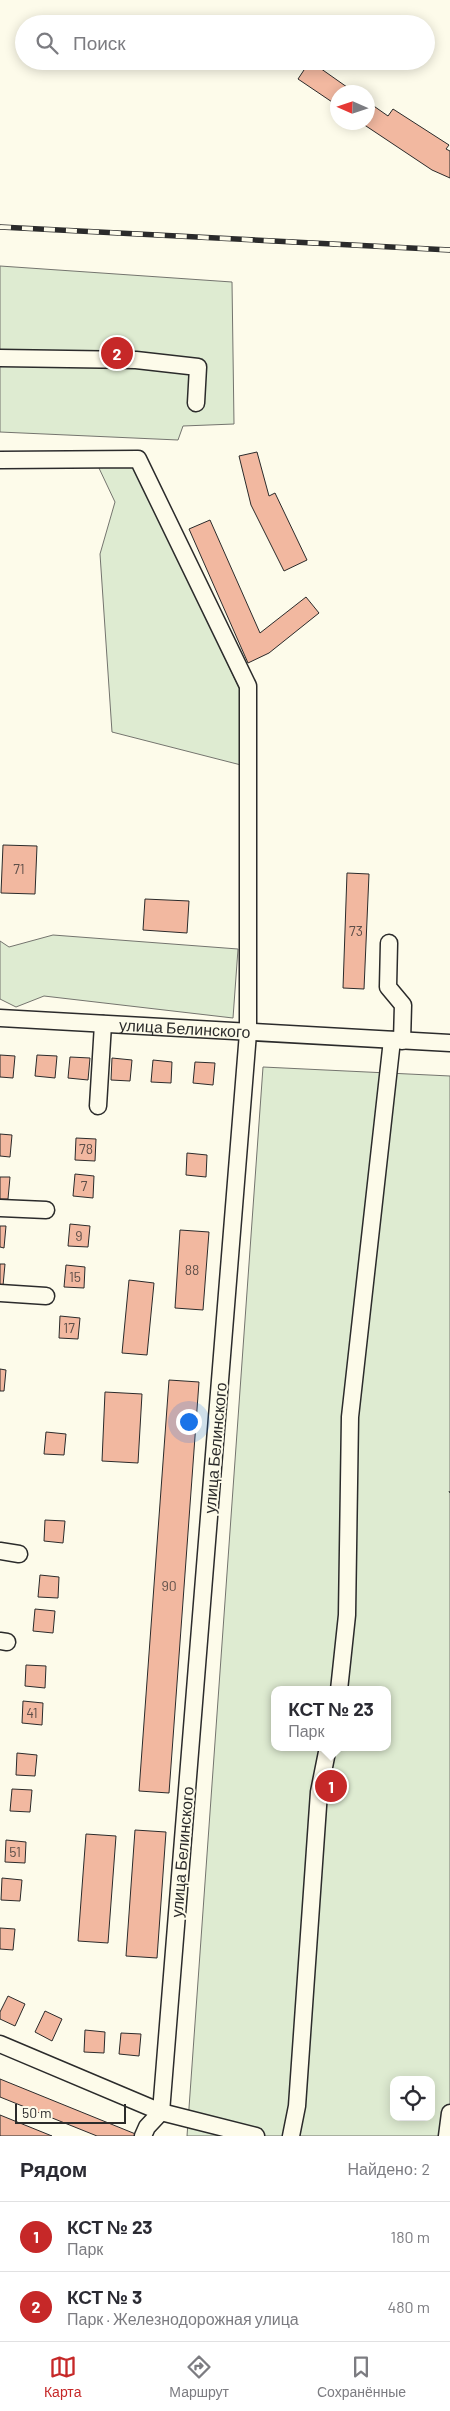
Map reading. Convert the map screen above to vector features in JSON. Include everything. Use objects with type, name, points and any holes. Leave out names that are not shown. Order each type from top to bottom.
[{"type":"street","points":[[0,358],[136,360],[198,367],[196,403]]},
{"type":"street","points":[[0,460],[138,459],[248,686],[248,1033],[450,1043]]},
{"type":"street","points":[[339,1686],[347,1615],[350,1417],[403,1004],[388,987],[389,943]]},
{"type":"street","name":"улица Белинского","points":[[0,1018],[248,1033],[161,2112]]},
{"type":"street","points":[[98,1106],[103,1024]]},
{"type":"street","points":[[0,1208],[46,1210]]},
{"type":"street","points":[[0,1293],[46,1296]]},
{"type":"street","points":[[0,1551],[19,1554]]},
{"type":"street","points":[[291,2136],[297,2106],[319,1792],[327,1751]]},
{"type":"street","points":[[0,2044],[161,2112],[256,2136]]},
{"type":"street","points":[[144,2136],[147,2127],[161,2112]]},
{"type":"street","points":[[447,2136],[450,2113]]},
{"type":"green space","points":[[0,266],[232,282],[234,424],[183,426],[178,440],[0,432]]},
{"type":"green space","points":[[134,465],[240,690],[241,765],[112,732],[100,554],[115,502],[98,466]]},
{"type":"green space","points":[[53,935],[238,949],[233,1018],[44,996],[16,1007],[0,999],[0,941],[9,947]]},
{"type":"green space","points":[[263,1067],[450,1076],[450,2136],[187,2136]]},
{"type":"building","points":[[304,70],[323,70],[344,85],[330,85],[330,101],[298,79]]},
{"type":"building","points":[[375,107],[388,116],[393,109],[449,145],[446,149],[450,151],[450,178],[432,170],[372,130],[375,130]]},
{"type":"building","points":[[257,452],[269,496],[275,493],[307,560],[284,571],[251,505],[239,456]]},
{"type":"building","points":[[210,520],[260,633],[306,597],[319,613],[269,653],[248,663],[189,529]]},
{"type":"building","points":[[3,845],[37,846],[35,894],[1,893]]},
{"type":"building","points":[[347,873],[369,874],[364,989],[343,988]]},
{"type":"building","points":[[145,899],[189,901],[187,933],[143,930]]},
{"type":"building","points":[[0,1055],[15,1056],[13,1078],[0,1077]]},
{"type":"building","points":[[37,1055],[57,1056],[55,1078],[35,1076]]},
{"type":"building","points":[[70,1057],[90,1058],[88,1080],[68,1078]]},
{"type":"building","points":[[112,1058],[132,1060],[130,1081],[111,1080]]},
{"type":"building","points":[[153,1060],[172,1062],[171,1083],[151,1082]]},
{"type":"building","points":[[195,1062],[215,1063],[213,1085],[193,1083]]},
{"type":"building","points":[[0,1134],[12,1135],[10,1157],[0,1156]]},
{"type":"building","points":[[76,1138],[96,1139],[95,1161],[75,1160]]},
{"type":"building","points":[[187,1153],[207,1155],[206,1177],[186,1175]]},
{"type":"building","points":[[75,1174],[94,1176],[93,1198],[73,1196]]},
{"type":"building","points":[[0,1177],[10,1177],[8,1199],[0,1199]]},
{"type":"building","points":[[70,1224],[90,1226],[88,1247],[68,1246]]},
{"type":"building","points":[[0,1226],[6,1226],[4,1248],[0,1247]]},
{"type":"building","points":[[180,1230],[209,1232],[203,1310],[175,1308]]},
{"type":"building","points":[[0,1264],[5,1264],[3,1286],[0,1286]]},
{"type":"building","points":[[66,1265],[85,1267],[84,1288],[64,1287]]},
{"type":"building","points":[[129,1280],[154,1283],[147,1355],[122,1353]]},
{"type":"building","points":[[60,1316],[80,1318],[78,1339],[59,1338]]},
{"type":"building","points":[[0,1369],[6,1370],[4,1391],[0,1391]]},
{"type":"building","points":[[169,1380],[199,1382],[169,1793],[139,1791]]},
{"type":"building","points":[[105,1392],[142,1394],[138,1463],[102,1461]]},
{"type":"building","points":[[46,1432],[66,1434],[64,1455],[44,1454]]},
{"type":"building","points":[[45,1520],[65,1521],[63,1543],[44,1541]]},
{"type":"building","points":[[40,1575],[59,1577],[58,1598],[38,1597]]},
{"type":"building","points":[[35,1609],[55,1611],[53,1633],[33,1631]]},
{"type":"building","points":[[26,1665],[46,1666],[45,1688],[25,1686]]},
{"type":"building","points":[[23,1701],[43,1703],[42,1725],[22,1723]]},
{"type":"building","points":[[17,1753],[37,1755],[35,1776],[16,1775]]},
{"type":"building","points":[[12,1789],[32,1790],[30,1812],[10,1811]]},
{"type":"building","points":[[135,1830],[166,1832],[157,1958],[126,1956]]},
{"type":"building","points":[[86,1834],[116,1836],[108,1943],[78,1941]]},
{"type":"building","points":[[6,1840],[26,1842],[25,1863],[5,1862]]},
{"type":"building","points":[[2,1878],[22,1880],[20,1901],[1,1900]]},
{"type":"building","points":[[0,1928],[15,1929],[13,1950],[0,1949]]},
{"type":"building","points":[[8,1996],[25,2004],[15,2026],[0,2019],[0,2012]]},
{"type":"building","points":[[45,2011],[62,2019],[52,2041],[35,2032]]},
{"type":"building","points":[[85,2030],[105,2032],[104,2053],[84,2052]]},
{"type":"building","points":[[121,2033],[141,2034],[139,2056],[119,2054]]},
{"type":"building","points":[[0,2079],[138,2135],[97,2136],[0,2097]]},
{"type":"building","points":[[0,2115],[52,2136],[0,2136]]},
{"type":"railway","points":[[0,227],[450,250]]},
{"type":"place","name":"КСТ № 3","points":[[117,353]]},
{"type":"place","name":"КСТ № 23","points":[[331,1786]]}]
